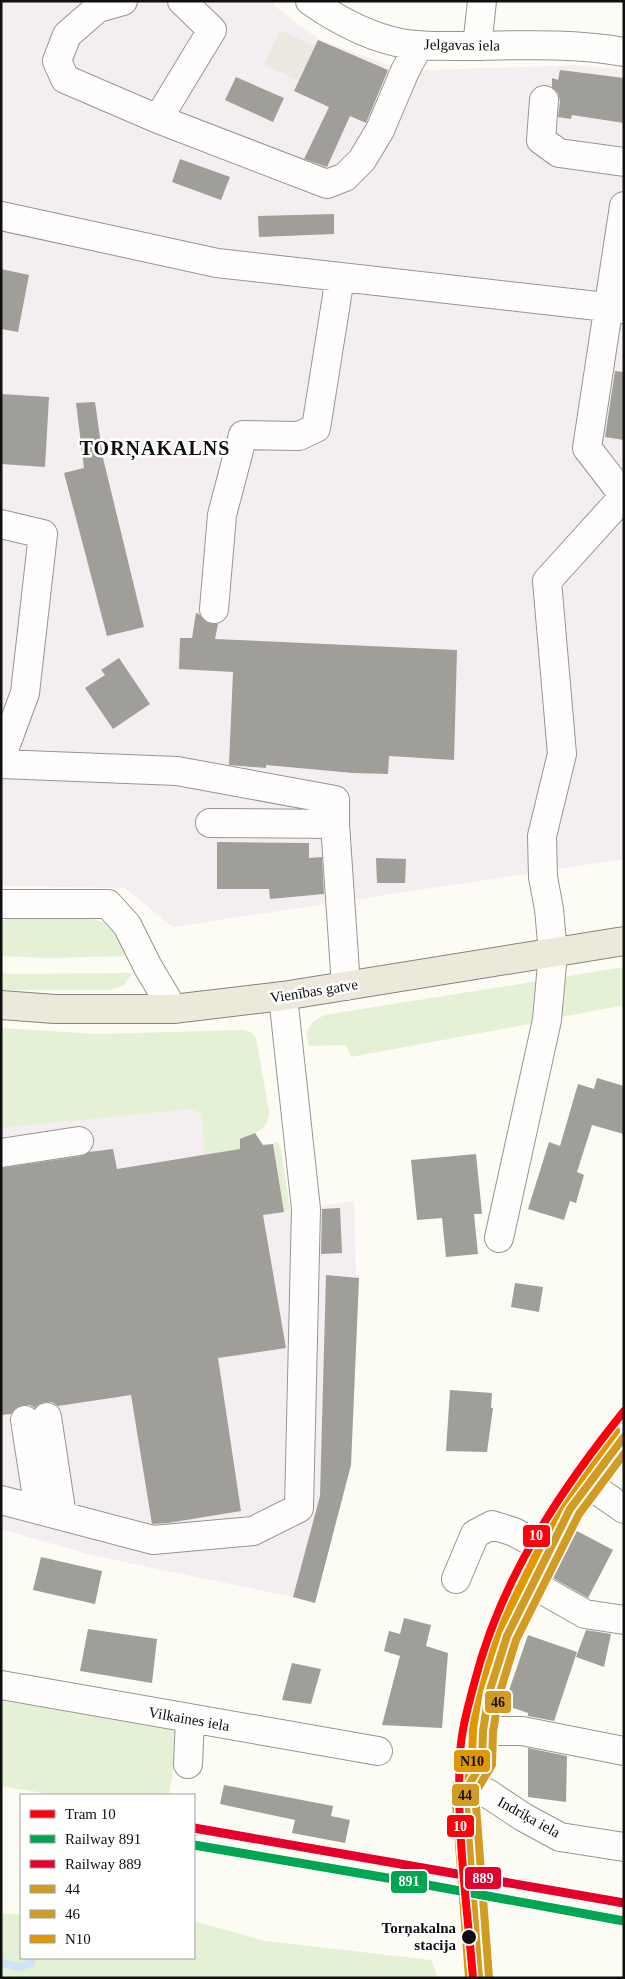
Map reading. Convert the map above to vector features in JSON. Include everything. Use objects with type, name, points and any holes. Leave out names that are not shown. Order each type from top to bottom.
[{"type":"main road","name":"Vienības gatve","points":[[1,1005],[55,1009],[174,1009],[283,996],[624,941]]},
{"type":"street","points":[[123,1],[98,8],[67,35],[57,61],[65,79],[158,119],[327,184],[345,177],[362,160],[380,130],[405,71],[419,45]]},
{"type":"street","points":[[158,119],[212,30],[182,1]]},
{"type":"street","name":"Jelgavas iela","points":[[310,1],[329,14],[364,32],[406,44],[437,47],[546,46],[624,52]]},
{"type":"street","points":[[477,46],[482,1]]},
{"type":"street","points":[[544,100],[541,140],[559,153],[624,162]]},
{"type":"street","points":[[499,1238],[547,1020],[553,952],[549,909],[543,876],[542,836],[562,754],[547,582],[624,496],[587,448],[616,308],[624,206]]},
{"type":"street","points":[[1,216],[217,263],[616,308]]},
{"type":"street","points":[[214,609],[222,515],[243,435],[299,436],[316,428],[340,277]]},
{"type":"street","points":[[1,524],[43,534],[25,693],[1,758]]},
{"type":"street","points":[[1,764],[177,771],[335,800],[346,986]]},
{"type":"street","points":[[210,823],[335,824]]},
{"type":"street","points":[[1,904],[108,904],[127,925],[148,967],[174,1009]]},
{"type":"street","points":[[1,1500],[152,1540],[253,1531],[299,1508],[306,1209],[283,996]]},
{"type":"street","points":[[1,1153],[80,1140]]},
{"type":"street","points":[[36,1419],[51,1513]]},
{"type":"street","points":[[479,1978],[466,1798],[482,1763],[483,1731],[489,1693],[507,1636],[570,1510],[624,1437]]},
{"type":"street","points":[[588,1484],[624,1509]]},
{"type":"street","points":[[456,1579],[474,1534],[492,1525],[514,1532],[549,1551]]},
{"type":"street","points":[[532,1584],[586,1614],[624,1620]]},
{"type":"street","name":"Vilkaines iela","points":[[1,1685],[378,1751]]},
{"type":"street","points":[[188,1764],[190,1719]]},
{"type":"street","points":[[483,1731],[522,1731],[624,1751]]},
{"type":"street","name":"Indriķa iela","points":[[466,1798],[487,1793],[523,1817],[560,1837],[624,1847]]},
{"type":"shaded area","points":[[1,1],[272,1],[276,7],[318,39],[405,71],[577,65],[624,70],[624,859],[173,927],[125,888],[1,886]]},
{"type":"shaded area","points":[[280,30],[315,46],[299,81],[264,65]]},
{"type":"shaded area","points":[[191,1109],[201,1113],[205,1154],[239,1149],[240,1139],[255,1133],[263,1145],[273,1144],[284,1212],[354,1201],[356,1275],[359,1275],[351,1465],[315,1603],[91,1555],[1,1529],[1,1128]]},
{"type":"green space","points":[[89,918],[108,923],[130,956],[46,958],[1,956],[1,922],[6,919]]},
{"type":"green space","points":[[624,967],[624,1005],[556,1018],[563,977]]},
{"type":"green space","points":[[1,973],[132,973],[124,985],[111,990],[1,990]]},
{"type":"green space","points":[[539,981],[540,1022],[351,1057],[346,1045],[309,1046],[306,1032],[312,1023],[324,1015]]},
{"type":"green space","points":[[1,1028],[98,1034],[243,1030],[251,1032],[256,1038],[269,1111],[267,1123],[260,1130],[240,1139],[240,1149],[205,1155],[201,1113],[191,1109],[1,1128]]},
{"type":"green space","points":[[273,1142],[278,1143],[281,1149],[290,1211],[284,1212]]},
{"type":"green space","points":[[1,1701],[180,1728],[169,1794],[49,1794],[1,1786]]},
{"type":"green space","points":[[1,1914],[20,1914],[20,1959],[195,1959],[195,1921],[265,1941],[431,1960],[438,1978],[1,1978]]},
{"type":"building","points":[[318,40],[388,70],[366,123],[350,116],[327,167],[304,159],[329,107],[294,91]]},
{"type":"building","points":[[560,70],[624,78],[624,123],[572,115],[571,119],[558,117],[560,101],[558,93],[552,87],[552,78],[558,80]]},
{"type":"building","points":[[236,77],[284,98],[273,122],[225,100]]},
{"type":"building","points":[[180,159],[230,177],[221,200],[172,182]]},
{"type":"building","points":[[334,214],[334,234],[259,237],[258,216]]},
{"type":"building","points":[[1,269],[29,275],[18,332],[1,329]]},
{"type":"building","points":[[615,371],[624,372],[624,440],[605,437]]},
{"type":"building","points":[[1,394],[49,397],[45,467],[1,464]]},
{"type":"building","points":[[95,402],[103,458],[144,627],[107,636],[64,473],[84,468],[76,403]]},
{"type":"building","points":[[196,613],[206,622],[218,624],[215,639],[457,650],[454,760],[389,756],[388,774],[353,773],[266,765],[266,768],[229,765],[233,672],[179,669],[180,638],[192,638]]},
{"type":"building","points":[[119,658],[150,704],[113,729],[85,688],[105,675],[101,670]]},
{"type":"building","points":[[217,842],[309,843],[309,858],[322,857],[324,894],[270,899],[269,889],[217,889]]},
{"type":"building","points":[[376,858],[406,859],[405,883],[377,883]]},
{"type":"building","points":[[597,1078],[624,1086],[624,1134],[592,1125],[577,1172],[584,1175],[576,1203],[570,1201],[564,1220],[528,1209],[549,1142],[560,1146],[578,1084],[594,1089]]},
{"type":"building","points":[[255,1133],[263,1145],[273,1144],[284,1212],[263,1215],[286,1348],[218,1358],[241,1511],[152,1524],[131,1395],[58,1406],[52,1402],[45,1402],[35,1408],[30,1405],[23,1405],[16,1408],[11,1414],[1,1415],[1,1168],[81,1156],[89,1152],[113,1149],[117,1169],[240,1149],[240,1139]]},
{"type":"building","points":[[476,1154],[482,1214],[474,1214],[478,1254],[446,1257],[442,1218],[417,1220],[411,1160]]},
{"type":"building","points":[[340,1208],[342,1253],[321,1254],[322,1209]]},
{"type":"building","points":[[326,1275],[359,1278],[351,1465],[315,1603],[293,1597],[320,1496]]},
{"type":"building","points":[[515,1283],[543,1287],[539,1312],[511,1307]]},
{"type":"building","points":[[450,1390],[492,1393],[491,1408],[493,1408],[487,1452],[446,1451]]},
{"type":"building","points":[[577,1531],[613,1550],[588,1598],[553,1578]]},
{"type":"building","points":[[41,1557],[102,1571],[95,1604],[33,1590]]},
{"type":"building","points":[[404,1618],[431,1625],[426,1646],[448,1653],[442,1728],[382,1725],[400,1656],[384,1651],[389,1631],[400,1634]]},
{"type":"building","points":[[88,1629],[157,1639],[152,1683],[80,1671]]},
{"type":"building","points":[[586,1630],[611,1634],[604,1667],[576,1657]]},
{"type":"building","points":[[528,1635],[577,1652],[554,1721],[528,1716],[528,1713],[504,1705]]},
{"type":"building","points":[[292,1663],[321,1669],[311,1704],[282,1700]]},
{"type":"building","points":[[528,1748],[567,1756],[566,1802],[528,1797]]},
{"type":"building","points":[[224,1785],[333,1806],[331,1816],[350,1820],[345,1843],[292,1833],[295,1820],[220,1804]]},
{"type":"waterway","points":[[1,1963],[19,1967],[31,1963],[32,1959]]},
{"type":"tram line","name":"10","points":[[473,1978],[463,1866],[459,1783],[462,1737],[474,1684],[485,1646],[515,1574],[554,1506],[624,1411]]},
{"type":"rail line","name":"889","points":[[195,1828],[624,1903]]},
{"type":"rail line","name":"891","points":[[195,1845],[624,1921]]},
{"type":"transit line","name":"N10","points":[[469,1978],[455,1791],[472,1760],[473,1729],[479,1691],[498,1632],[561,1505],[616,1431]]},
{"type":"transit line","name":"44","points":[[479,1978],[465,1791],[482,1763],[483,1731],[489,1693],[507,1636],[570,1509],[624,1437]]},
{"type":"transit line","name":"46","points":[[489,1977],[475,1793],[492,1765],[493,1732],[499,1695],[516,1640],[579,1514],[624,1454]]},
{"type":"place","name":"Torņakalna stacija","points":[[469,1937]]},
{"type":"district","name":"TORŅAKALNS","points":[[155,448]]}]
